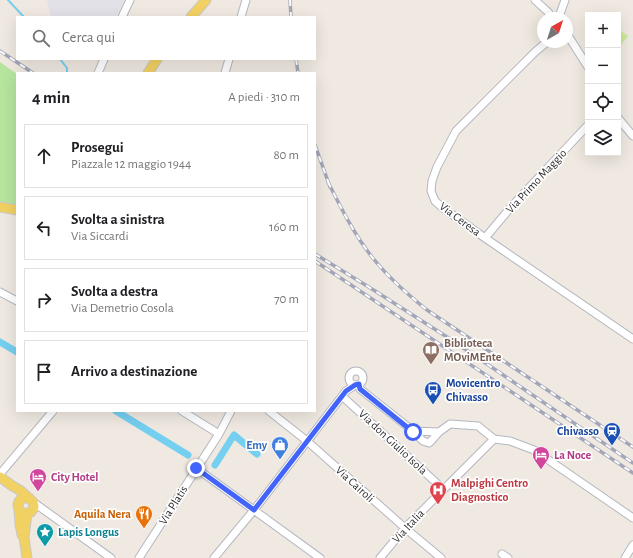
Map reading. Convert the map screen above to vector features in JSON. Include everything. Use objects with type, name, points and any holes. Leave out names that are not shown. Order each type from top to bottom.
[{"type":"main road","points":[[192,16],[206,0]]},
{"type":"main road","points":[[149,72],[157,60]]},
{"type":"main road","points":[[0,207],[16,210]]},
{"type":"main road","points":[[0,477],[21,491],[31,500],[34,506],[30,512],[21,509]]},
{"type":"main road","points":[[11,485],[21,509]]},
{"type":"main road","points":[[27,558],[24,537],[20,524],[21,509],[22,498],[31,500]]},
{"type":"street","points":[[122,16],[130,0]]},
{"type":"street","points":[[242,16],[246,0]]},
{"type":"street","points":[[535,0],[548,12]]},
{"type":"street","points":[[561,12],[565,0]]},
{"type":"street","points":[[543,8],[545,12]]},
{"type":"street","points":[[573,43],[585,62]]},
{"type":"street","name":"Via Ceresa","points":[[540,48],[456,130],[437,167],[432,181],[431,191],[435,201],[484,238],[633,338]]},
{"type":"street","points":[[98,72],[104,60]]},
{"type":"street","points":[[225,72],[229,60]]},
{"type":"street","points":[[620,120],[633,136]]},
{"type":"street","name":"Via Primo Maggio","points":[[484,238],[585,128]]},
{"type":"street","points":[[0,292],[16,300]]},
{"type":"street","points":[[214,558],[254,510],[344,393],[354,384],[424,441],[429,443],[439,432],[450,424],[478,426],[494,439],[510,441],[534,450],[633,518]]},
{"type":"street","name":"Via don Giulio Isola","points":[[344,393],[443,489]]},
{"type":"street","points":[[0,474],[52,412]]},
{"type":"street","points":[[184,412],[219,434]]},
{"type":"street","name":"Via Platis","points":[[139,558],[219,434],[230,412]]},
{"type":"street","name":"Via Cairoli","points":[[270,412],[307,441],[404,528],[441,558]]},
{"type":"street","points":[[413,432],[439,432]]},
{"type":"street","name":"Via Italia","points":[[380,558],[404,528],[494,439]]},
{"type":"street","points":[[196,468],[316,557]]},
{"type":"street","points":[[31,500],[111,558]]},
{"type":"street","points":[[629,555],[633,545]]},
{"type":"shaded area","points":[[47,0],[125,0],[117,16],[51,16]]},
{"type":"green space","points":[[621,31],[628,36],[621,45]]},
{"type":"green space","points":[[0,62],[16,73],[16,206],[0,202]]},
{"type":"waterway","points":[[8,0],[23,16]]},
{"type":"waterway","points":[[61,60],[67,68],[67,72]]},
{"type":"waterway","points":[[0,342],[16,351]]},
{"type":"waterway","points":[[118,412],[188,455]]},
{"type":"waterway","points":[[215,465],[234,435],[257,454]]},
{"type":"railway","points":[[290,0],[291,16]]},
{"type":"railway","points":[[0,51],[32,72]]},
{"type":"railway","points":[[296,60],[298,72]]},
{"type":"railway","points":[[316,148],[330,187]]},
{"type":"railway","points":[[328,182],[348,221],[365,248],[398,285],[412,298],[427,310],[633,447]]},
{"type":"railway","points":[[316,255],[447,337],[633,463]]},
{"type":"railway","points":[[316,262],[633,473]]},
{"type":"place","name":"Biblioteca MOviMEnte","points":[[431,365]]},
{"type":"place","name":"Movicentro Chivasso","points":[[433,405]]},
{"type":"place","name":"Chivasso","points":[[612,446]]},
{"type":"place","name":"Emy","points":[[280,460]]},
{"type":"place","name":"La Noce","points":[[541,470]]},
{"type":"place","name":"City Hotel","points":[[38,492]]},
{"type":"place","name":"Malpighi Centro Diagnostico","points":[[438,505]]},
{"type":"place","name":"Aquila Nera","points":[[144,529]]},
{"type":"place","name":"Lapis Longus","points":[[45,547]]},
{"type":"route","points":[[196,468],[254,510],[346,391],[359,384],[360,389],[413,432]]}]
